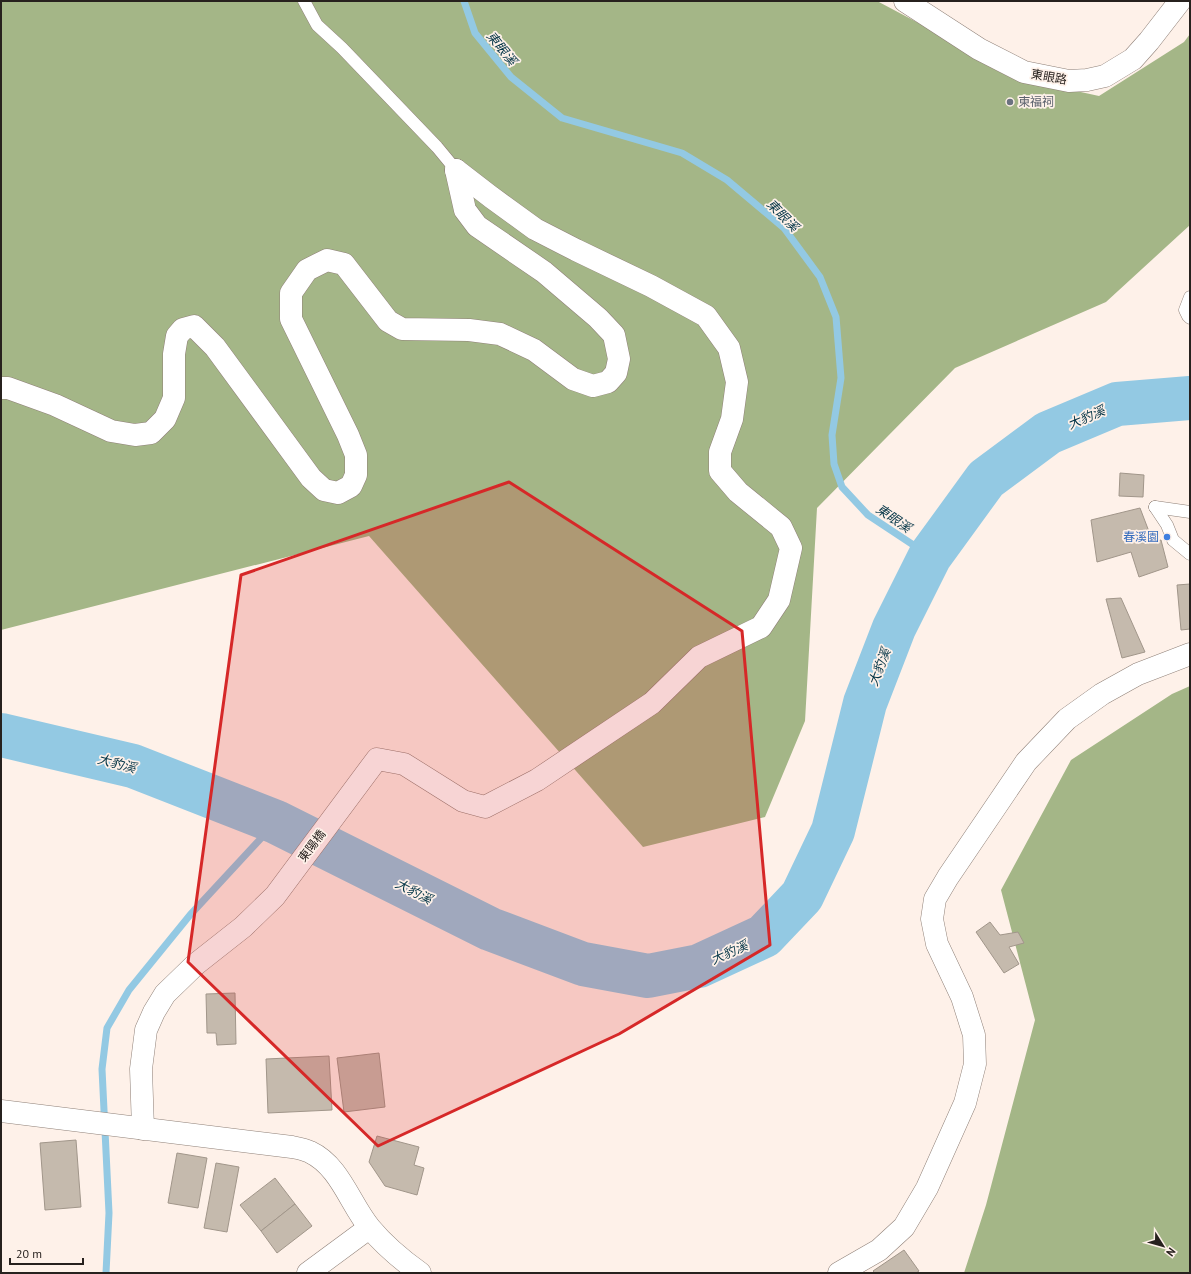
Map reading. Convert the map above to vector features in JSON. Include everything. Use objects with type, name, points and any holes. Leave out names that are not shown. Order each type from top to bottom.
[{"type":"street","name":"東眼路","points":[[906,1],[979,49],[1024,72],[1069,81],[1087,80],[1105,76],[1133,59],[1149,42],[1180,1]]},
{"type":"street","points":[[1,388],[8,388],[55,405],[111,431],[135,436],[151,433],[165,419],[174,398],[174,354],[177,336],[183,329],[194,326],[214,347],[311,478],[324,490],[338,493],[351,486],[356,475],[356,455],[348,435],[291,319],[291,293],[307,270],[327,260],[344,264],[388,321],[402,329],[469,330],[500,334],[534,350],[573,379],[593,386],[608,382],[616,373],[619,359],[614,335],[598,318],[544,272],[477,226],[465,210],[456,170]]},
{"type":"street","name":"東陽橋","points":[[143,1129],[141,1069],[146,1030],[154,1012],[165,994],[196,964],[243,928],[274,896],[377,759],[404,764],[463,800],[485,807],[537,780],[652,703],[699,657],[761,627],[779,600],[791,548],[781,527],[738,492],[720,471],[720,452],[732,418],[737,382],[729,348],[706,316],[651,286],[535,229],[456,170]]},
{"type":"street","points":[[839,1273],[879,1250],[904,1227],[927,1188],[965,1103],[975,1064],[974,1035],[962,997],[937,944],[932,920],[935,899],[938,893],[1026,762],[1067,719],[1102,694],[1138,674],[1190,654]]},
{"type":"street","points":[[1,1111],[292,1147],[309,1151],[321,1159],[333,1172],[369,1228],[399,1258],[420,1273]]},
{"type":"street","points":[[308,1273],[369,1228]]},
{"type":"lane","points":[[304,1],[317,25],[342,48],[438,147],[456,170]]},
{"type":"lane","points":[[1190,297],[1185,310],[1190,318]]},
{"type":"lane","points":[[1190,512],[1155,507],[1167,525],[1173,540],[1190,554]]},
{"type":"highlighted area","points":[[509,482],[742,631],[770,945],[619,1034],[378,1146],[188,962],[241,575]]},
{"type":"green space","points":[[1,1],[877,1],[1026,80],[1099,96],[1184,42],[1190,34],[1190,225],[1106,302],[955,368],[817,508],[805,721],[765,817],[643,847],[369,536],[1,630]]},
{"type":"green space","points":[[1190,686],[1190,1273],[964,1273],[986,1205],[1035,1020],[1001,890],[1071,760],[1172,694]]},
{"type":"building","points":[[1120,473],[1144,475],[1143,497],[1119,496]]},
{"type":"building","points":[[1140,508],[1153,542],[1161,540],[1168,567],[1139,577],[1131,552],[1097,562],[1091,520]]},
{"type":"building","points":[[1190,584],[1190,629],[1181,630],[1177,585]]},
{"type":"building","points":[[1121,598],[1145,652],[1122,658],[1106,599]]},
{"type":"building","points":[[990,922],[1000,935],[1018,932],[1024,943],[1009,947],[1019,964],[1004,973],[976,932]]},
{"type":"building","points":[[235,993],[236,1044],[217,1045],[216,1033],[207,1033],[206,994]]},
{"type":"building","points":[[379,1053],[385,1107],[344,1112],[337,1058]]},
{"type":"building","points":[[329,1056],[332,1110],[268,1113],[266,1059]]},
{"type":"building","points":[[377,1136],[419,1147],[414,1165],[424,1168],[417,1195],[385,1186],[369,1162]]},
{"type":"building","points":[[76,1140],[81,1207],[45,1210],[40,1143]]},
{"type":"building","points":[[177,1153],[207,1158],[198,1208],[168,1203]]},
{"type":"building","points":[[216,1163],[239,1167],[227,1232],[204,1228]]},
{"type":"building","points":[[275,1178],[295,1204],[261,1231],[240,1205]]},
{"type":"building","points":[[295,1204],[312,1226],[277,1253],[261,1231]]},
{"type":"building","points":[[904,1250],[919,1271],[916,1273],[875,1273],[873,1271]]},
{"type":"waterway","name":"東眼溪","points":[[464,1],[475,33],[511,77],[562,118],[682,153],[727,180],[784,228],[820,277],[836,317],[841,378],[832,435],[834,464],[842,487],[868,515],[930,556]]},
{"type":"waterway","name":"大豹溪","points":[[1,735],[133,766],[276,822],[490,929],[583,964],[648,976],[699,966],[764,936],[802,896],[833,831],[865,703],[894,628],[930,556],[986,479],[1048,433],[1117,404],[1190,398]]},
{"type":"waterway","points":[[106,1273],[109,1213],[102,1069],[107,1028],[129,990],[190,915],[276,822]]},
{"type":"place","name":"東福祠","points":[[1010,102]]},
{"type":"place","name":"春溪園","points":[[1167,537]]}]
